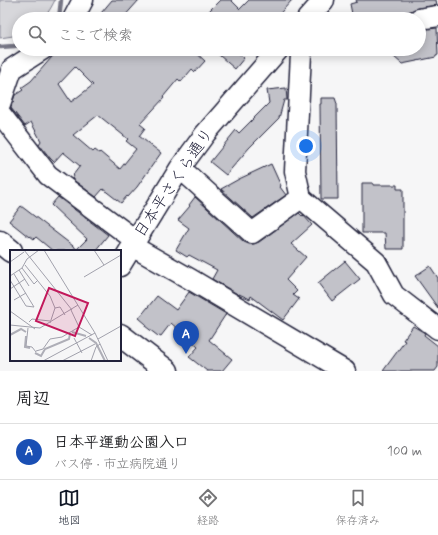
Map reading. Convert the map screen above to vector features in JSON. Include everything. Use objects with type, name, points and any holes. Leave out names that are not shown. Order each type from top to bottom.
[{"type":"main road","points":[[0,242],[10,250]]},
{"type":"main road","points":[[121,336],[167,371]]},
{"type":"street","points":[[77,12],[83,0]]},
{"type":"street","points":[[313,12],[324,0]]},
{"type":"street","points":[[426,18],[438,16]]},
{"type":"street","points":[[0,104],[12,69],[32,56]]},
{"type":"street","name":"日本平さくら通り","points":[[121,264],[180,168],[205,134],[273,56]]},
{"type":"street","points":[[302,56],[295,171],[301,198],[376,262],[394,295],[438,329]]},
{"type":"street","points":[[0,113],[48,175],[134,243],[190,279],[345,371]]},
{"type":"street","points":[[180,168],[252,232],[301,198]]},
{"type":"shaded area","points":[[0,0],[55,0],[48,12],[12,12],[12,36],[0,38]]},
{"type":"building","points":[[112,0],[139,0],[128,12],[102,12]]},
{"type":"building","points":[[220,0],[231,0],[240,9],[249,0],[292,0],[281,12],[208,12]]},
{"type":"building","points":[[356,0],[436,0],[437,5],[417,8],[406,12],[352,12],[350,4],[357,2]]},
{"type":"building","points":[[437,28],[438,55],[436,57],[402,64],[393,56],[426,56],[426,29]]},
{"type":"building","points":[[53,56],[200,56],[205,61],[195,72],[192,69],[181,82],[178,79],[163,97],[164,98],[140,124],[145,128],[139,136],[161,153],[137,187],[121,203],[103,189],[96,197],[72,179],[74,176],[73,175],[80,166],[63,152],[54,162],[50,158],[39,144],[41,141],[31,122],[25,126],[11,108],[15,95],[23,90],[21,88],[31,81]],"holes":[[[75,67],[93,85],[71,102],[59,84]],[[98,115],[128,139],[126,141],[136,149],[120,169],[100,152],[99,153],[95,150],[93,152],[73,135]]]},
{"type":"building","points":[[220,56],[242,56],[244,58],[235,69]]},
{"type":"building","points":[[286,88],[287,100],[284,100],[279,118],[249,148],[226,175],[210,162],[236,130],[239,133],[269,103],[267,90]]},
{"type":"building","points":[[321,98],[335,98],[337,104],[338,199],[321,199]]},
{"type":"building","points":[[271,164],[281,186],[280,187],[286,195],[253,218],[221,189]]},
{"type":"building","points":[[362,183],[373,183],[373,185],[397,185],[397,189],[403,189],[403,249],[386,249],[385,233],[362,233]]},
{"type":"building","points":[[58,197],[108,235],[96,250],[52,250],[36,237],[34,239],[30,236],[29,237],[9,221],[21,206],[77,249],[87,239],[51,205]]},
{"type":"building","points":[[195,197],[244,242],[249,244],[259,242],[299,213],[302,216],[303,215],[312,225],[291,244],[306,257],[286,280],[297,291],[293,295],[299,299],[283,320],[251,296],[250,299],[239,295],[212,279],[217,270],[189,255],[187,257],[176,250],[189,228],[178,220],[190,206],[189,205]]},
{"type":"building","points":[[345,261],[360,279],[332,301],[318,283]]},
{"type":"building","points":[[430,266],[438,278],[438,308],[415,276]]},
{"type":"building","points":[[189,292],[226,314],[209,340],[232,359],[222,371],[207,371],[189,357],[198,347],[171,323],[161,336],[158,336],[145,326],[146,324],[139,318],[157,296],[176,310]]},
{"type":"building","points":[[413,326],[425,333],[424,335],[438,346],[438,367],[435,371],[383,371],[405,341],[403,340]]},
{"type":"waterway","points":[[60,12],[61,0]]},
{"type":"waterway","points":[[0,47],[12,46]]},
{"type":"place","name":"日本平運動公園入口","points":[[186,354]]}]
